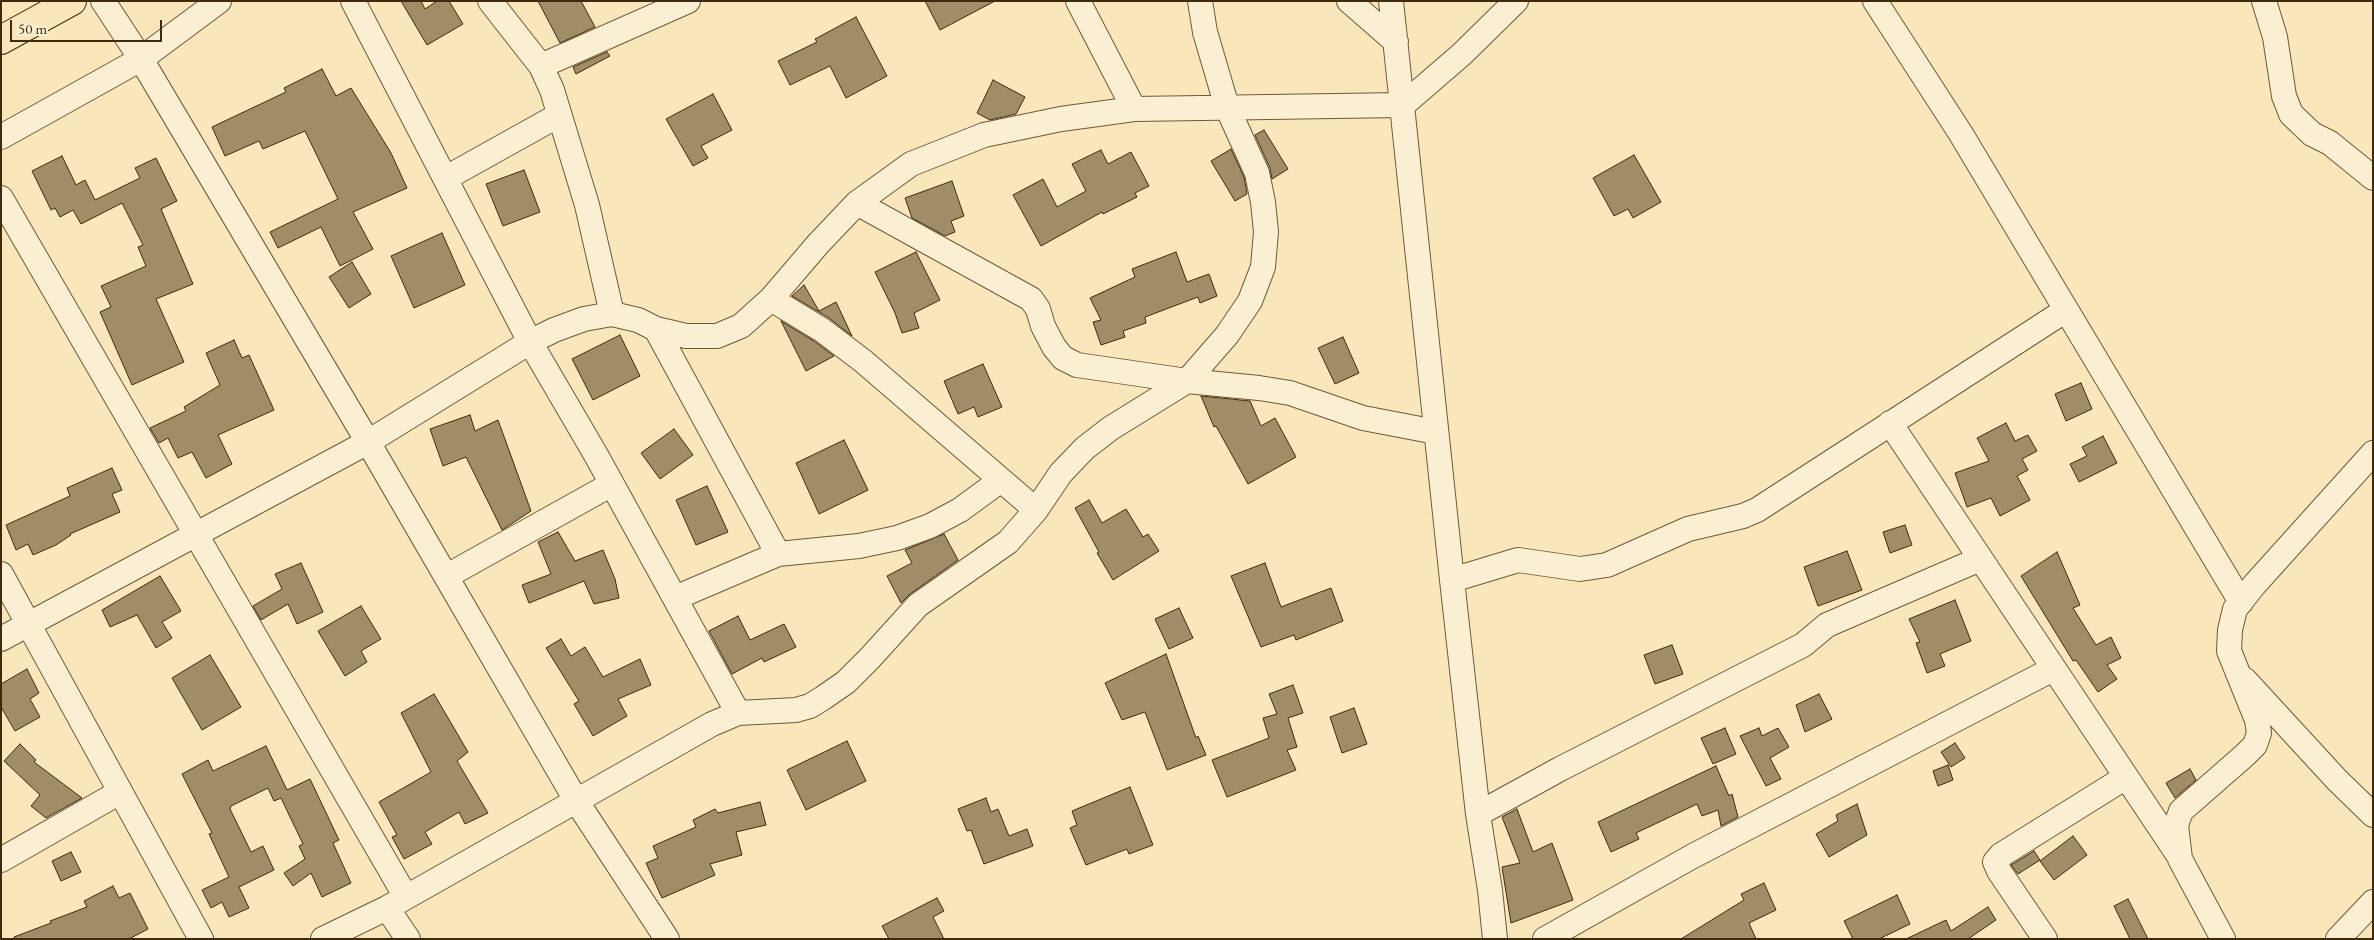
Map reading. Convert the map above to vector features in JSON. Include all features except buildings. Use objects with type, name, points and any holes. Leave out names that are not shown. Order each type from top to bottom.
[{"type":"highway","points":[[1,40],[72,1]]},
{"type":"street","points":[[103,1],[141,59],[447,576],[578,802],[667,939]]},
{"type":"street","points":[[1,138],[141,59],[219,1]]},
{"type":"street","points":[[353,1],[530,342],[612,484],[738,713]]},
{"type":"street","points":[[490,1],[541,66],[552,90],[587,205],[612,314]]},
{"type":"street","points":[[541,66],[688,1]]},
{"type":"street","points":[[1078,1],[1134,109]]},
{"type":"street","points":[[323,939],[397,902],[578,802],[712,724],[738,713],[796,710],[823,698],[846,682],[918,605],[1008,542],[1036,510],[1061,473],[1085,448],[1111,428],[1187,381],[1227,335],[1250,301],[1263,267],[1266,232],[1257,173],[1227,107],[1205,32],[1200,1]]},
{"type":"street","points":[[1349,1],[1396,42]]},
{"type":"street","points":[[1392,1],[1452,580],[1478,814],[1490,890],[1495,939]]},
{"type":"street","points":[[1,639],[368,442],[530,342],[584,319],[612,314],[638,320],[656,328],[686,336],[717,336],[741,326],[771,299],[857,202],[911,164],[984,135],[1061,119],[1134,109],[1402,105],[1462,54],[1516,1]]},
{"type":"street","points":[[1875,1],[1961,134],[2241,602]]},
{"type":"street","points":[[2264,1],[2275,37],[2284,96],[2291,114],[2312,134],[2330,144],[2373,178]]},
{"type":"street","points":[[446,178],[559,115]]},
{"type":"street","points":[[1,198],[196,536],[397,902],[408,939]]},
{"type":"street","points":[[857,202],[1031,299],[1038,308],[1054,346],[1063,358],[1076,365],[1290,393],[1363,418],[1436,432]]},
{"type":"street","points":[[771,299],[822,330],[863,361],[1036,510]]},
{"type":"street","points":[[1452,580],[1518,560],[1580,569],[1607,565],[1688,528],[1743,516],[1757,510],[2066,310]]},
{"type":"street","points":[[656,328],[778,554]]},
{"type":"street","points":[[1890,424],[2180,859],[2223,939]]},
{"type":"street","points":[[2180,859],[2176,825],[2181,811],[2245,755],[2255,745],[2259,734],[2257,720],[2229,651],[2230,630],[2236,609],[2373,454]]},
{"type":"street","points":[[675,598],[778,554],[858,546],[897,538],[930,526],[960,510],[1001,480]]},
{"type":"street","points":[[447,576],[612,484]]},
{"type":"street","points":[[1478,814],[1560,769],[1803,645],[1826,625],[1980,560]]},
{"type":"street","points":[[1,574],[201,939]]},
{"type":"street","points":[[2234,667],[2337,780],[2373,815]]},
{"type":"street","points":[[1545,939],[1694,856],[2053,669]]},
{"type":"street","points":[[2045,939],[1999,871],[1996,862],[2001,855],[2126,777]]},
{"type":"street","points":[[1,860],[120,792]]},
{"type":"street","points":[[2338,939],[2373,902]]}]
